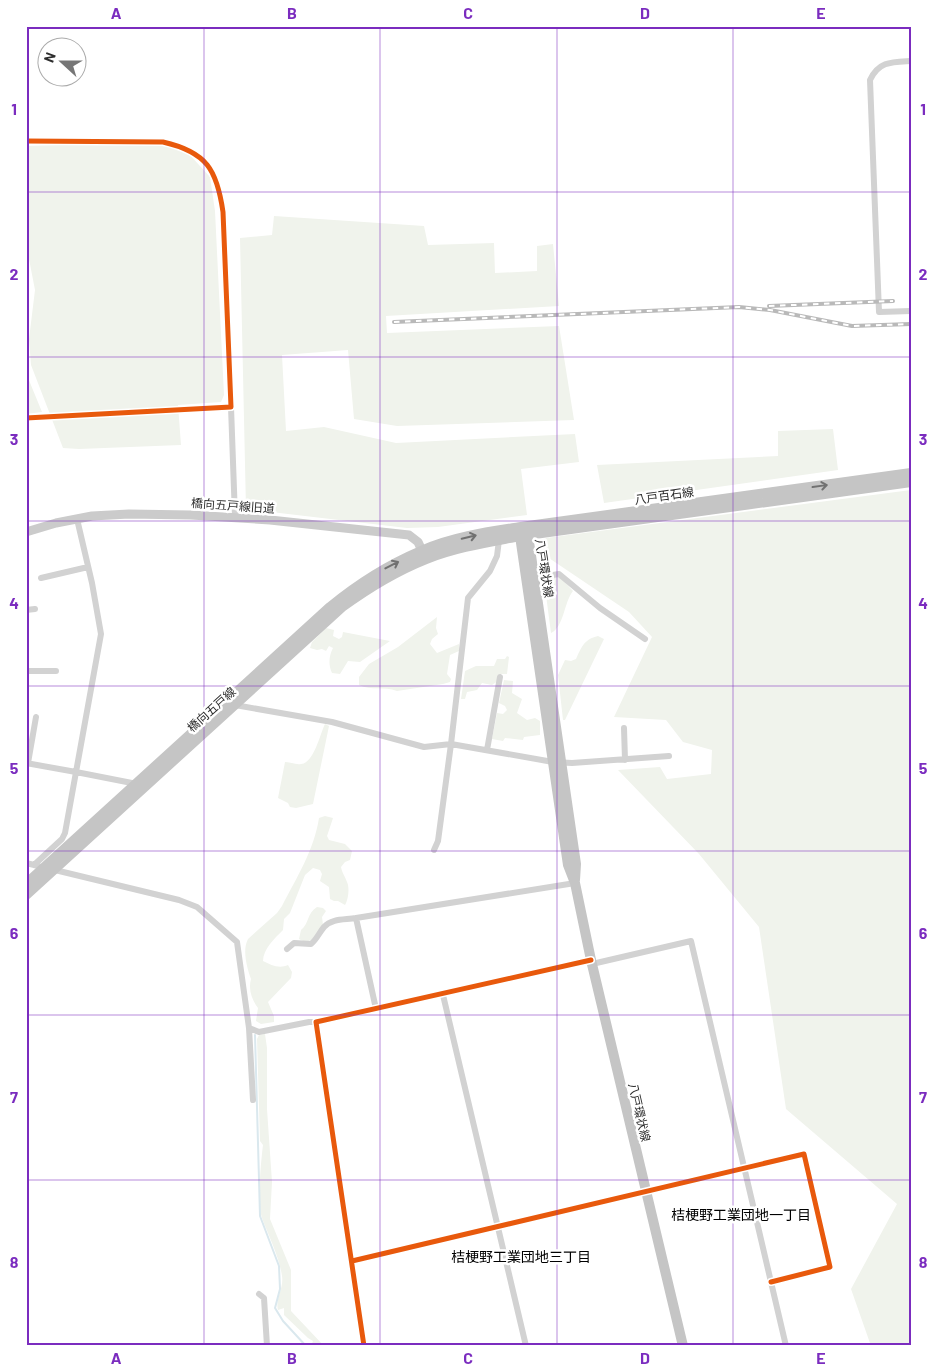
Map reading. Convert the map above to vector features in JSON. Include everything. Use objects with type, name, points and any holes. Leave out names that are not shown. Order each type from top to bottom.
[{"type":"main road","name":"八戸百石線","points":[[424,554],[499,540],[523,533],[911,473]]},
{"type":"main road","name":"八戸百石線","points":[[424,554],[475,535],[523,533],[911,482]]},
{"type":"main road","name":"八戸環状線","points":[[523,533],[534,578],[557,762]]},
{"type":"main road","name":"八戸環状線","points":[[523,533],[557,762],[576,864],[575,883],[683,1346]]},
{"type":"main road","name":"橋向五戸線","points":[[26,884],[46,863],[140,785],[230,704],[310,625],[344,596],[374,575],[424,554]]},
{"type":"main road","name":"橋向五戸線","points":[[26,895],[46,863]]},
{"type":"street","points":[[911,61],[885,63],[874,71],[870,80],[878,312],[911,311]]},
{"type":"street","points":[[26,141],[163,142],[180,146],[200,156],[213,172],[220,188],[223,212],[235,516]]},
{"type":"street","points":[[26,418],[231,407]]},
{"type":"street","name":"橋向五戸線旧道","points":[[26,532],[77,519],[129,514],[235,516],[409,535],[414,538],[424,554]]},
{"type":"street","points":[[46,863],[65,833],[101,634],[77,519]]},
{"type":"street","points":[[434,850],[438,841],[452,744],[468,598],[490,571],[497,556],[499,540]]},
{"type":"street","points":[[42,578],[88,566]]},
{"type":"street","points":[[534,578],[560,574],[600,608],[645,639]]},
{"type":"street","points":[[26,610],[35,609]]},
{"type":"street","points":[[26,671],[56,671]]},
{"type":"street","points":[[487,750],[500,677]]},
{"type":"street","points":[[230,704],[332,722],[424,746],[452,744],[557,762],[625,760],[669,756]]},
{"type":"street","points":[[36,717],[27,763],[140,785]]},
{"type":"street","points":[[624,728],[625,760]]},
{"type":"street","points":[[26,863],[46,863],[179,900],[197,907],[237,942],[249,1028],[253,1100]]},
{"type":"street","points":[[287,949],[294,943],[311,944],[325,926],[332,921],[575,883]]},
{"type":"street","points":[[356,918],[376,1009]]},
{"type":"street","points":[[249,1028],[259,1032],[316,1022],[691,941],[786,1346]]},
{"type":"street","points":[[443,994],[526,1346]]},
{"type":"street","points":[[316,1022],[364,1346]]},
{"type":"street","points":[[352,1261],[804,1154],[830,1266],[771,1282]]},
{"type":"street","points":[[259,1294],[264,1298],[267,1346]]},
{"type":"shaded area","points":[[163,142],[189,154],[210,177],[215,211],[224,395],[221,402],[178,405],[181,445],[63,448],[31,365],[29,339],[35,290],[29,259],[26,257],[26,146]]},
{"type":"shaded area","points":[[274,216],[424,226],[428,245],[494,243],[495,273],[537,271],[537,246],[553,244],[559,306],[386,316],[387,333],[559,326],[574,420],[397,426],[354,419],[348,350],[282,355],[286,431],[324,427],[396,443],[575,434],[579,462],[521,469],[527,515],[438,527],[407,528],[246,509],[240,238],[272,235]]},
{"type":"shaded area","points":[[26,373],[42,412],[26,414]]},
{"type":"shaded area","points":[[833,429],[838,470],[604,503],[597,465],[778,456],[778,431]]},
{"type":"shaded area","points":[[911,490],[911,1346],[871,1346],[851,1289],[897,1204],[786,1109],[759,927],[699,854],[618,770],[660,767],[667,779],[711,774],[712,750],[683,742],[666,720],[614,717],[652,637],[629,612],[540,552],[539,545],[546,538]]},
{"type":"shaded area","points":[[559,576],[573,591],[559,625],[551,633],[544,580]]},
{"type":"shaded area","points":[[437,617],[436,628],[438,634],[432,639],[430,644],[437,653],[459,644],[459,651],[450,655],[447,674],[451,679],[450,682],[397,691],[368,688],[359,685],[359,677],[369,664],[398,647]]},
{"type":"shaded area","points":[[326,628],[334,630],[333,636],[339,639],[342,637],[343,632],[390,641],[360,662],[348,661],[340,674],[332,673],[329,660],[333,648],[329,646],[326,651],[310,648],[312,642]]},
{"type":"shaded area","points":[[598,636],[604,639],[565,720],[563,720],[558,675],[565,660],[571,661],[576,659],[586,642]]},
{"type":"shaded area","points":[[507,656],[509,657],[507,674],[499,674],[498,681],[492,685],[482,683],[477,690],[467,692],[465,699],[461,699],[465,671],[476,666],[494,666],[497,659],[505,659]]},
{"type":"shaded area","points":[[504,680],[513,681],[512,693],[522,699],[517,713],[527,720],[535,718],[540,721],[540,735],[524,737],[523,740],[505,738],[503,741],[492,739],[497,713],[503,714],[507,710],[505,706],[499,703]]},
{"type":"shaded area","points":[[325,724],[329,726],[313,804],[296,808],[290,807],[288,803],[278,798],[285,762],[301,764],[310,759]]},
{"type":"shaded area","points":[[325,816],[333,818],[327,836],[329,840],[345,844],[352,851],[350,860],[341,867],[348,885],[347,900],[345,905],[330,899],[329,887],[320,881],[322,874],[320,870],[313,868],[305,875],[290,913],[284,919],[283,930],[265,952],[263,961],[278,967],[288,965],[292,972],[291,978],[268,1002],[274,1016],[274,1022],[261,1024],[256,1021],[258,1008],[250,991],[251,979],[245,954],[246,943],[282,906],[309,852],[319,818]]},
{"type":"shaded area","points":[[317,907],[323,908],[326,911],[322,917],[323,925],[310,940],[303,941],[299,939],[301,930],[311,912]]},
{"type":"shaded area","points":[[265,1034],[267,1048],[267,1109],[272,1182],[270,1219],[291,1270],[291,1311],[324,1346],[311,1346],[313,1341],[284,1315],[284,1308],[278,1310],[277,1306],[282,1285],[281,1269],[262,1218],[260,1202],[263,1145],[260,1141],[257,1039],[259,1035]]},
{"type":"waterway","points":[[255,1035],[260,1216],[279,1266],[280,1289],[275,1308],[283,1321],[306,1346]]},
{"type":"railway","points":[[769,306],[893,301]]},
{"type":"railway","points":[[394,322],[739,307],[770,310],[852,326],[911,324]]},
{"type":"cycle path","points":[[26,141],[163,142],[190,151],[200,157],[207,165],[217,185],[223,212],[231,407],[26,418]]},
{"type":"cycle path","points":[[364,1346],[316,1022],[591,960]]},
{"type":"cycle path","points":[[352,1261],[804,1154],[830,1267],[771,1282]]},
{"type":"district","name":"桔梗野工業団地一丁目","points":[[741,1214]]},
{"type":"district","name":"桔梗野工業団地三丁目","points":[[521,1256]]}]
